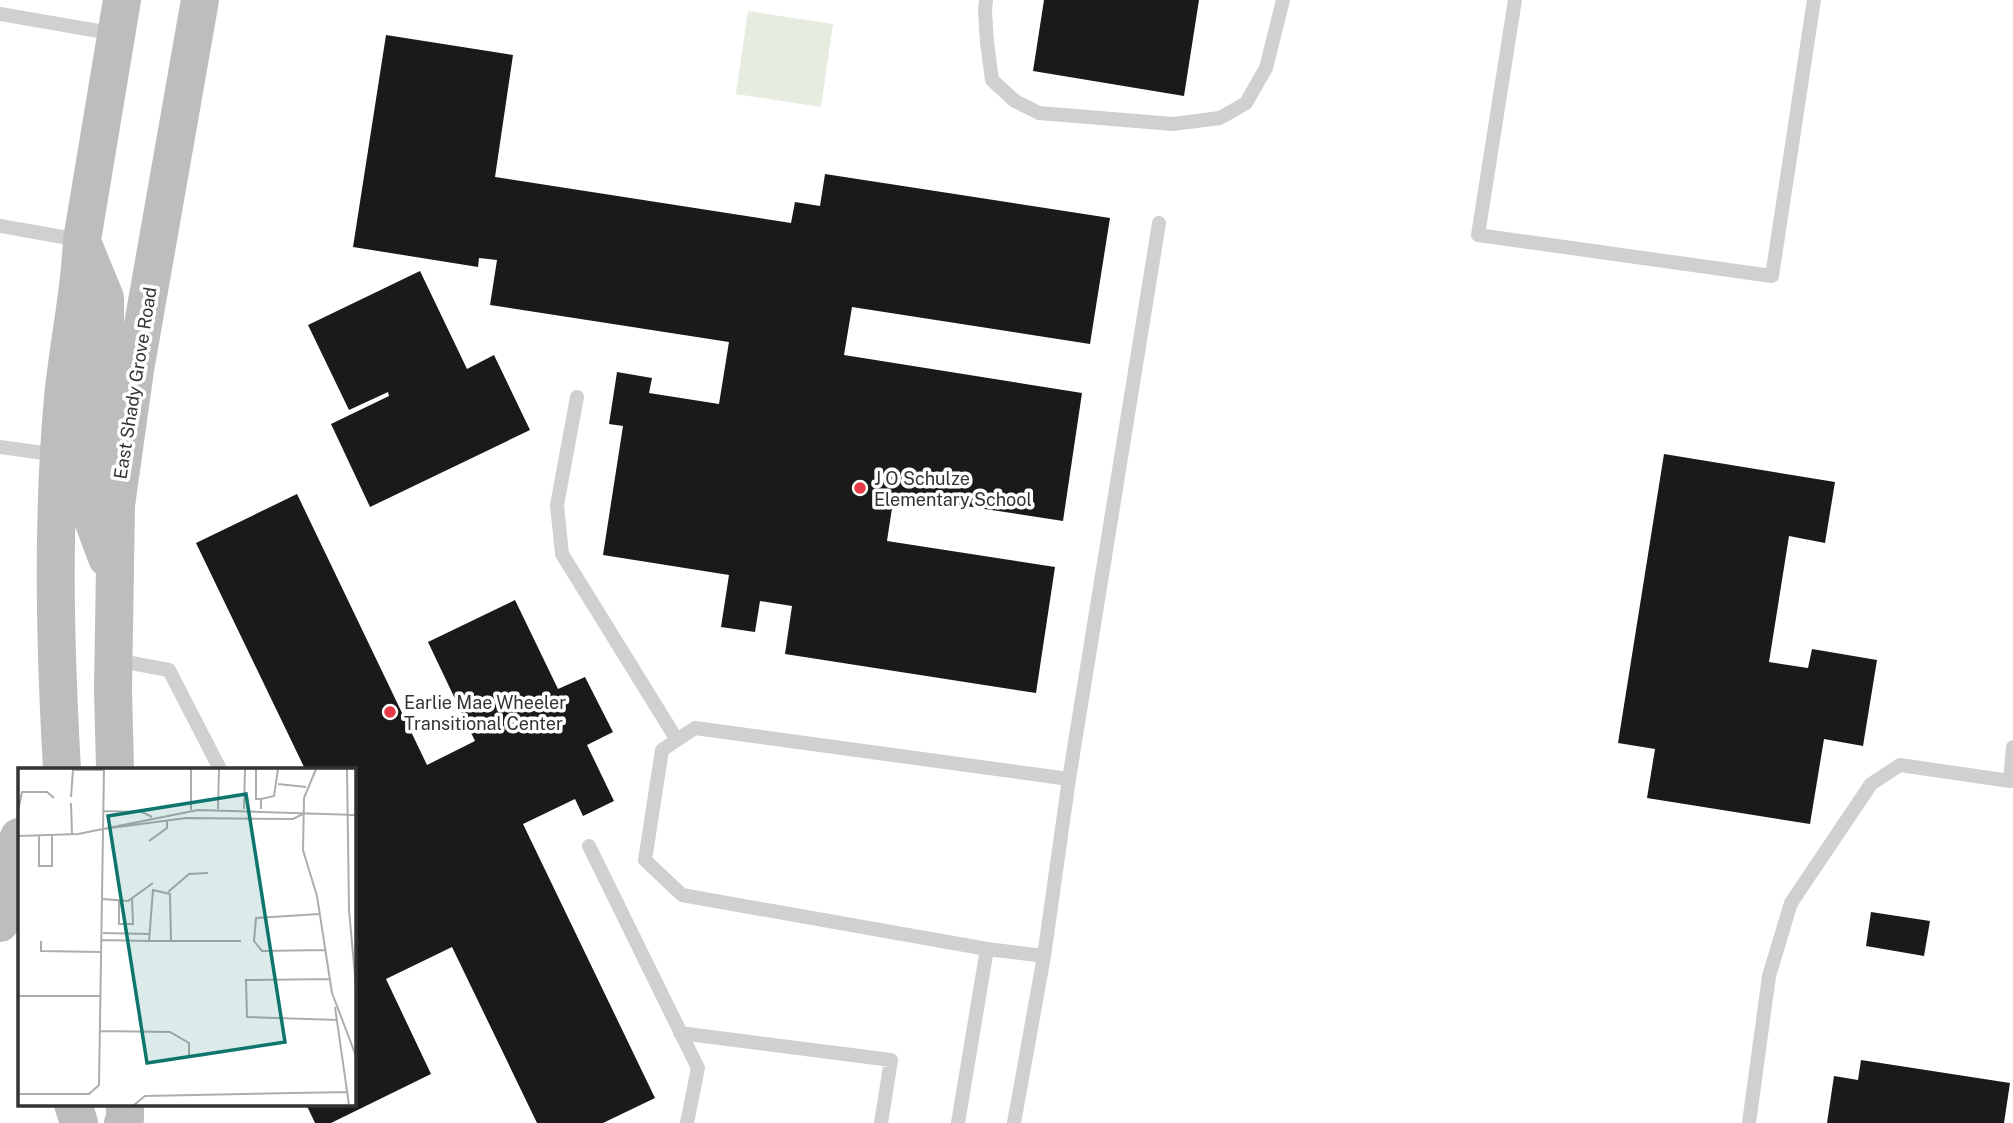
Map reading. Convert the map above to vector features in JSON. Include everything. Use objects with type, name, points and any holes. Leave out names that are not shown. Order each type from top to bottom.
[{"type":"main road","name":"East Shady Grove Road","points":[[115,768],[113,659],[116,505],[135,370],[200,0]]},
{"type":"main road","points":[[62,768],[57,675],[57,499],[63,397],[82,240],[119,17]]},
{"type":"main road","points":[[82,240],[105,298],[105,361],[87,474],[87,504],[115,580]]},
{"type":"main road","points":[[0,923],[18,839]]},
{"type":"main road","points":[[74,1106],[79,1123]]},
{"type":"lane","points":[[986,0],[987,42],[992,80],[1015,101],[1039,113],[1173,124],[1220,118],[1246,103],[1266,68],[1283,0]]},
{"type":"lane","points":[[1514,0],[1478,235],[1772,276],[1814,0]]},
{"type":"lane","points":[[0,14],[119,17]]},
{"type":"lane","points":[[1014,1123],[1044,956],[1069,779],[1158,223]]},
{"type":"lane","points":[[0,226],[82,240]]},
{"type":"lane","points":[[577,397],[557,505],[562,554],[677,740]]},
{"type":"lane","points":[[0,447],[60,456]]},
{"type":"lane","points":[[113,659],[169,670],[219,768]]},
{"type":"lane","points":[[1044,956],[988,949],[682,895],[645,860],[662,750],[695,728],[1069,779]]},
{"type":"lane","points":[[1749,1123],[1769,976],[1791,902],[1871,784],[1900,765],[2010,781],[2013,747]]},
{"type":"lane","points":[[589,846],[698,1068],[687,1123]]},
{"type":"lane","points":[[958,1123],[988,949]]},
{"type":"lane","points":[[680,1033],[891,1060],[881,1123]]},
{"type":"shaded area","points":[[748,11],[833,24],[821,107],[736,94]]},
{"type":"building","points":[[1044,0],[1199,0],[1184,96],[1033,71]]},
{"type":"building","points":[[386,35],[513,55],[495,177],[791,223],[795,202],[820,206],[825,174],[1110,218],[1090,344],[852,307],[844,355],[1082,393],[1063,521],[894,495],[887,541],[1055,567],[1036,693],[785,654],[792,606],[760,601],[755,632],[721,627],[729,575],[603,555],[623,426],[609,424],[617,372],[652,378],[649,393],[719,404],[729,342],[490,305],[497,260],[479,258],[478,267],[353,247]]},
{"type":"building","points":[[420,271],[467,369],[494,355],[530,430],[370,507],[331,424],[389,396],[388,392],[349,410],[308,325]]},
{"type":"building","points":[[1664,454],[1835,482],[1825,543],[1789,536],[1769,662],[1808,668],[1812,649],[1877,660],[1863,746],[1824,739],[1810,824],[1647,798],[1655,749],[1618,743]]},
{"type":"building","points":[[297,494],[427,765],[475,741],[428,642],[515,600],[558,689],[585,677],[613,732],[587,745],[614,801],[583,816],[575,799],[523,824],[655,1098],[603,1123],[537,1123],[452,947],[386,979],[431,1074],[331,1123],[315,1123],[307,1106],[355,1106],[355,768],[305,768],[196,543]]},
{"type":"building","points":[[1871,912],[1930,921],[1924,956],[1866,946]]},
{"type":"building","points":[[1861,1060],[2010,1083],[2004,1123],[1827,1123],[1834,1076],[1858,1080]]},
{"type":"place","name":"J O Schulze Elementary School","points":[[860,488]]},
{"type":"place","name":"Earlie Mae Wheeler Transitional Center","points":[[390,712]]}]
